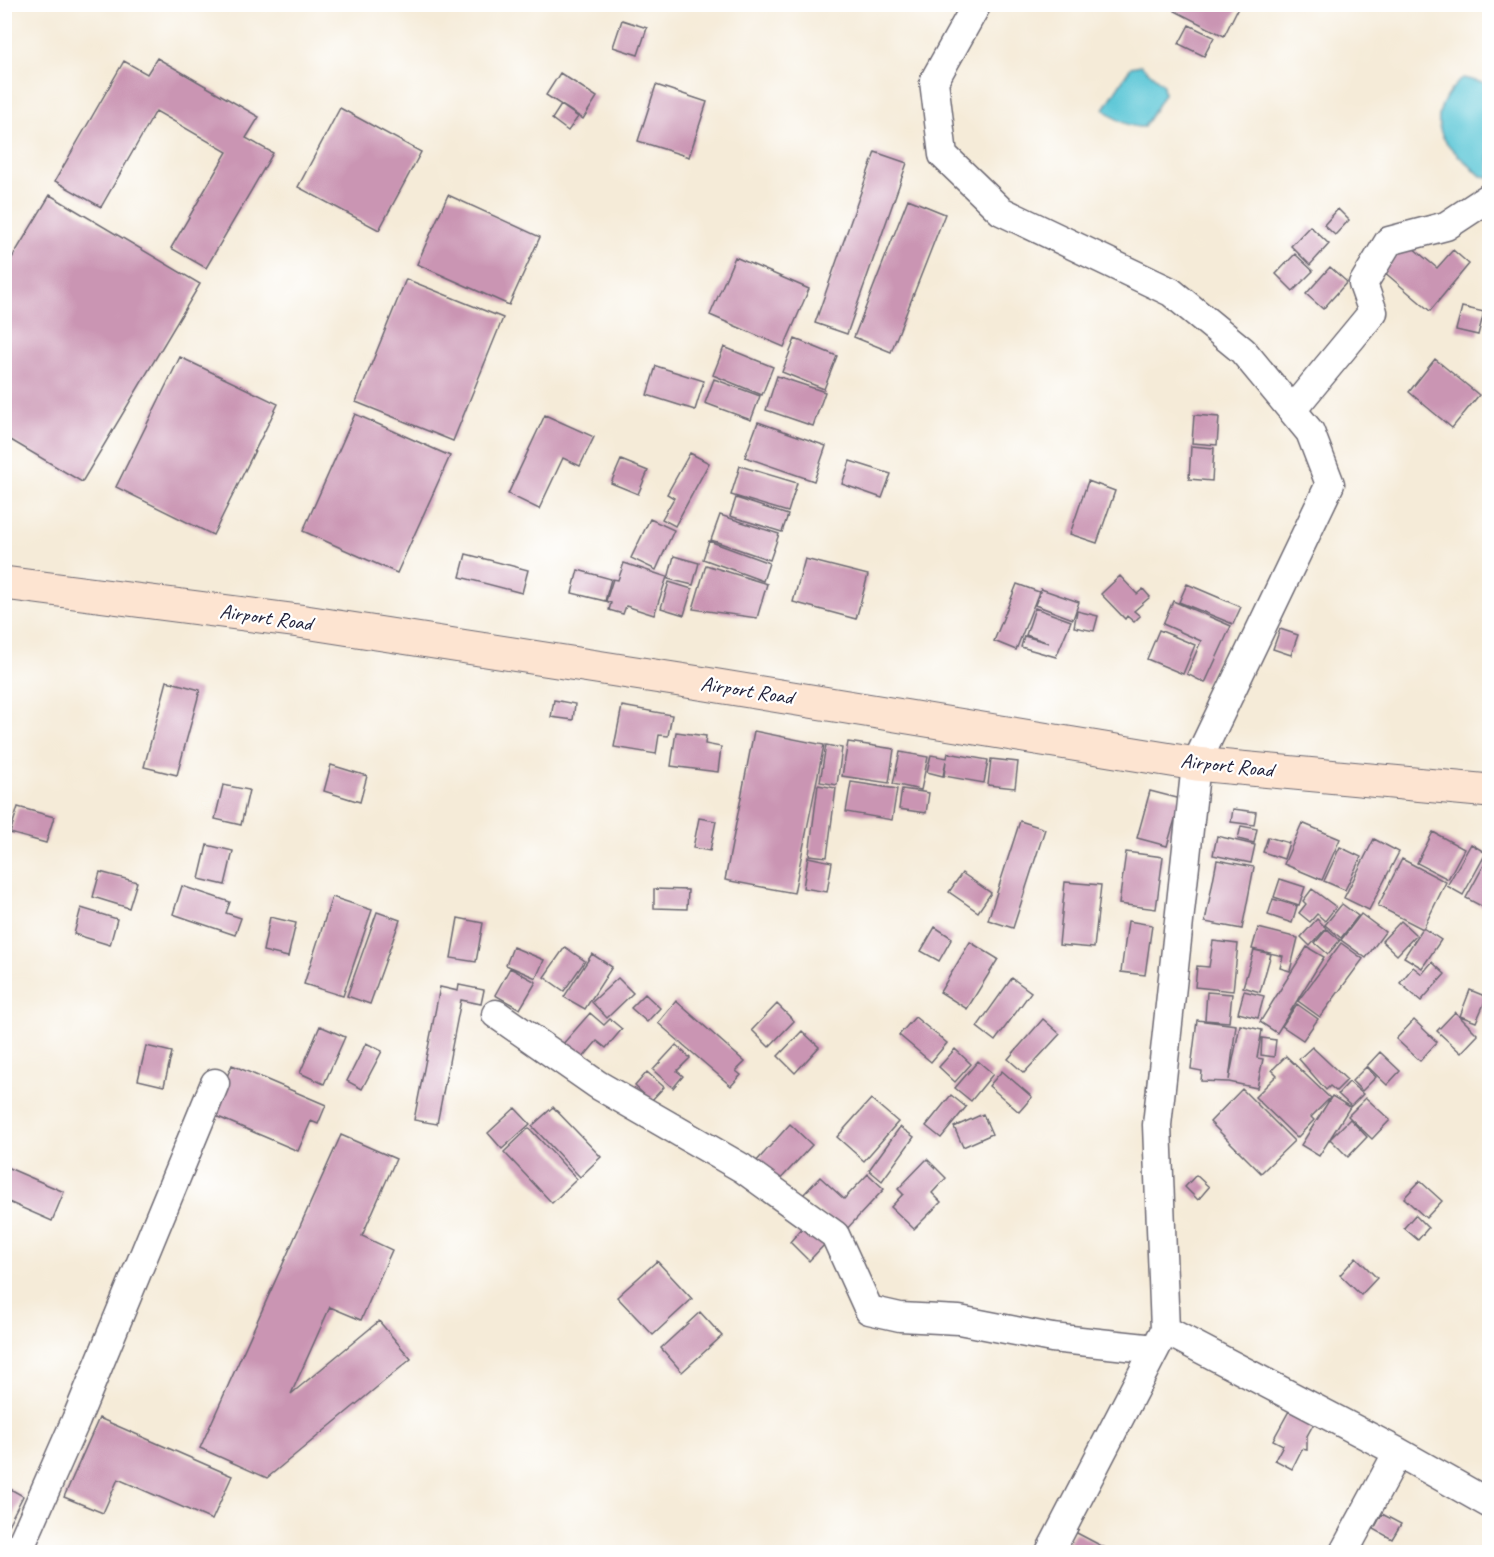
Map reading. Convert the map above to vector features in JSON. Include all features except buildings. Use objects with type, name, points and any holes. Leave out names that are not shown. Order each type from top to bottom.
[{"type":"main road","name":"Airport Road","points":[[4,583],[322,625],[706,684],[1197,764],[1490,791]]},
{"type":"street","points":[[977,4],[934,81],[943,155],[1001,211],[1171,292],[1243,351],[1310,432],[1330,484],[1197,764],[1157,1125],[1160,1339],[1050,1552]]},
{"type":"street","points":[[1292,410],[1373,312],[1363,284],[1389,241],[1446,226],[1490,197]]},
{"type":"street","points":[[496,1014],[598,1085],[742,1168],[835,1235],[869,1310],[900,1317],[959,1320],[1052,1338],[1160,1339],[1398,1452],[1490,1504]]},
{"type":"street","points":[[18,1552],[76,1420],[215,1083]]},
{"type":"street","points":[[1344,1552],[1398,1452]]},
{"type":"water","points":[[1141,65],[1163,84],[1164,94],[1144,127],[1122,122],[1104,109],[1131,67]]},
{"type":"water","points":[[1463,78],[1489,84],[1489,177],[1481,176],[1454,151],[1445,141],[1439,127],[1443,104],[1452,89]]}]
